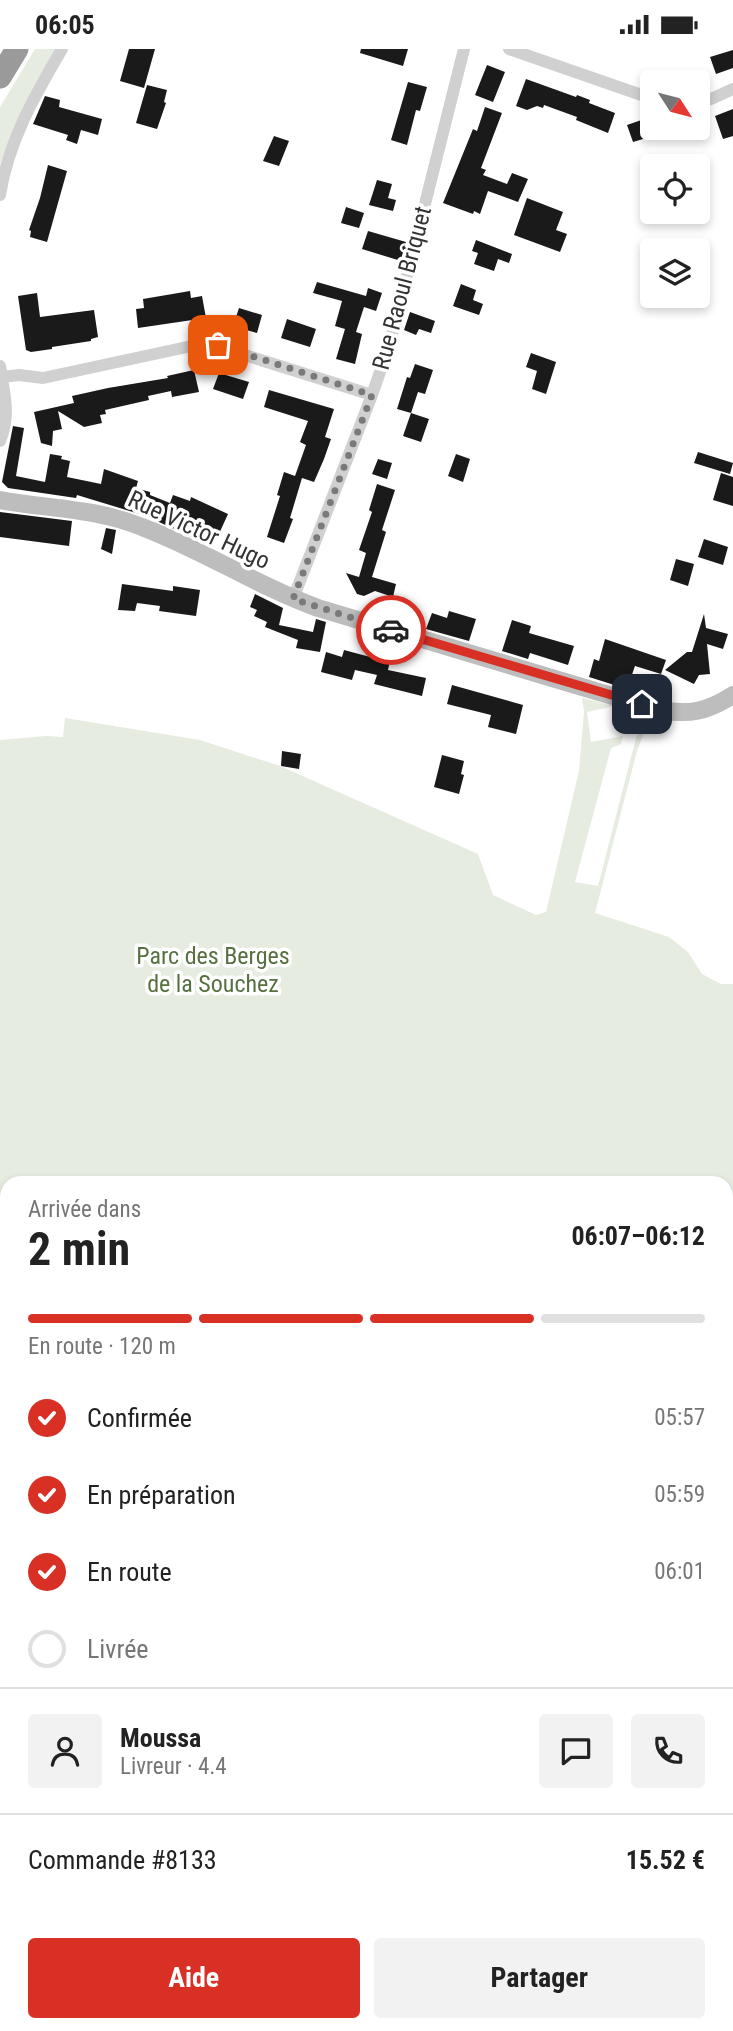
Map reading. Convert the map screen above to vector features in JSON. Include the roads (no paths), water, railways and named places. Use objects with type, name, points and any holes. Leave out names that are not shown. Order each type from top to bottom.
[{"type":"highway","points":[[0,77],[17,49]]},
{"type":"street","points":[[0,195],[13,145],[29,109],[62,49]]},
{"type":"street","name":"Rue Raoul Briquet","points":[[293,599],[390,342],[464,49]]},
{"type":"street","points":[[509,49],[640,95]]},
{"type":"street","points":[[710,98],[733,89]]},
{"type":"street","points":[[0,441],[7,412],[1,372],[43,378],[201,344],[210,344],[372,395]]},
{"type":"street","name":"Rue Victor Hugo","points":[[0,500],[89,511],[141,526],[293,599],[659,710],[681,713],[701,711],[733,695]]},
{"type":"park label","name":"Parc des Berges de la Souchez","points":[[213,970]]}]
